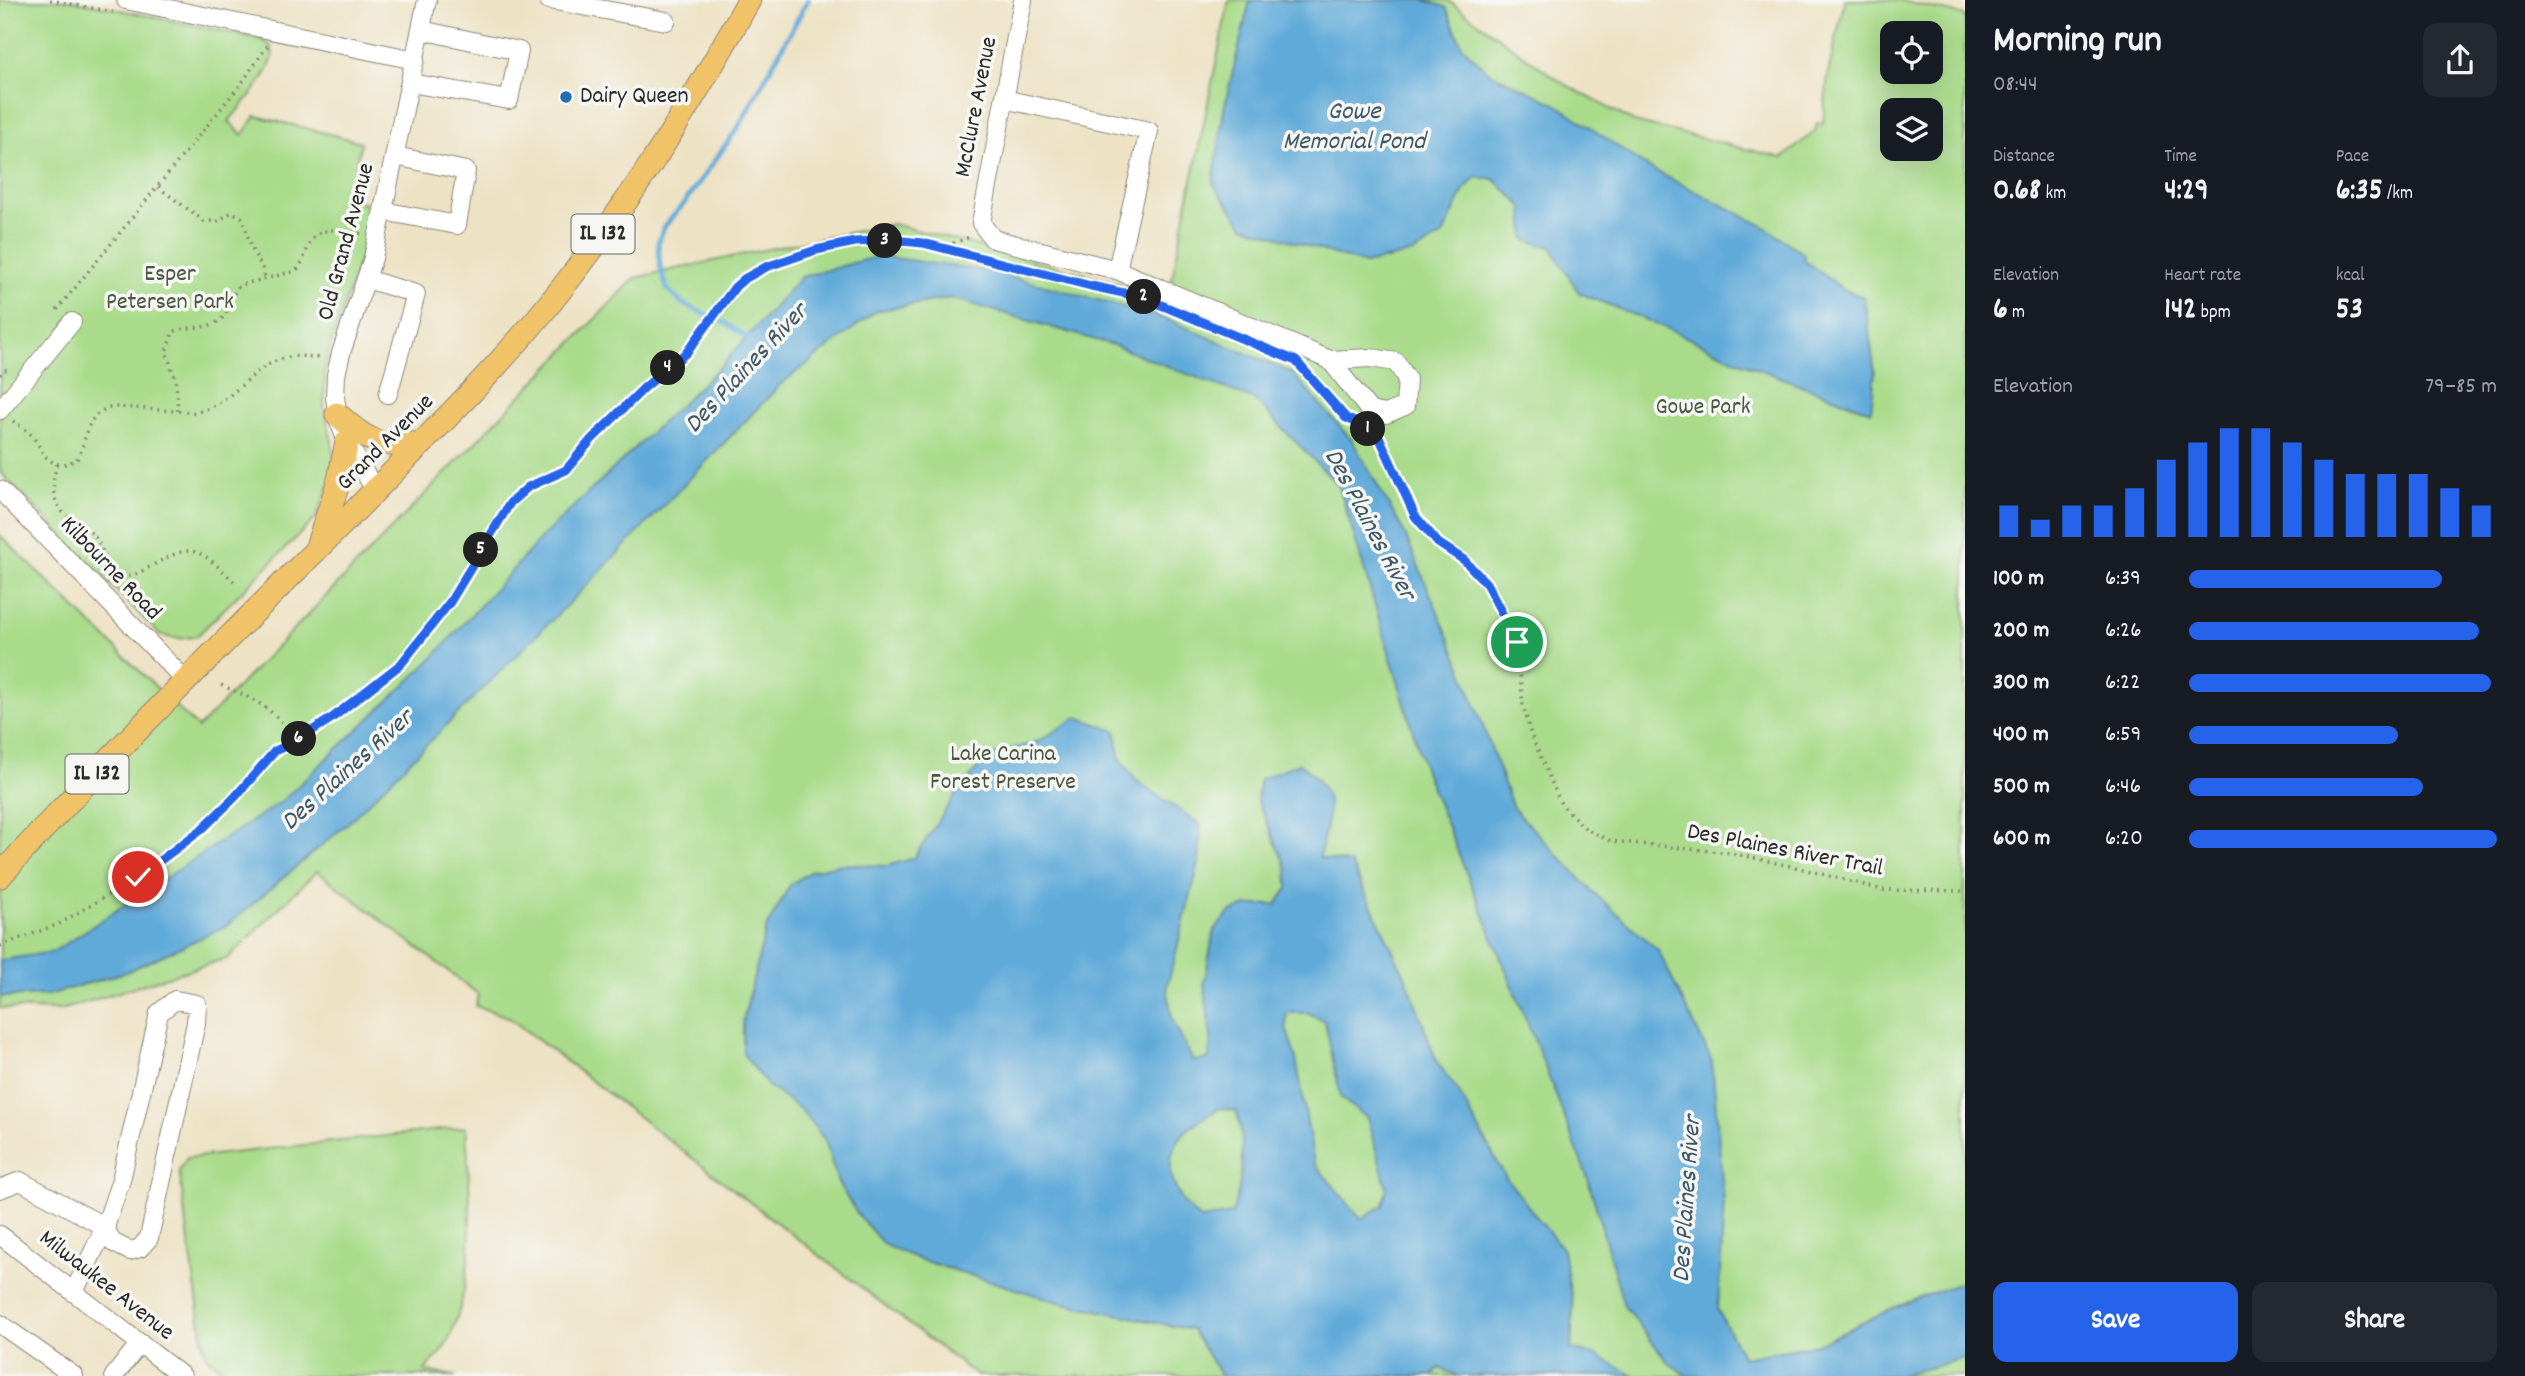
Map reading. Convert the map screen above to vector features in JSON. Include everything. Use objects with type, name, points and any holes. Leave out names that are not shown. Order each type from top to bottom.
[{"type":"main road","name":"Grand Avenue","points":[[0,876],[186,681],[472,393],[539,317],[611,222],[690,104],[749,0]]},
{"type":"main road","points":[[337,414],[360,434],[374,441],[396,446],[423,443]]},
{"type":"main road","points":[[315,550],[338,484],[347,442]]},
{"type":"street","points":[[125,0],[415,60]]},
{"type":"street","name":"Old Grand Avenue","points":[[375,490],[347,442],[337,414],[336,375],[366,279],[383,211],[427,0]]},
{"type":"street","points":[[549,0],[666,21]]},
{"type":"street","name":"McClure Avenue","points":[[981,223],[1023,0]]},
{"type":"street","points":[[410,83],[509,100],[519,51],[421,30]]},
{"type":"street","points":[[1004,99],[1149,131],[1117,270]]},
{"type":"street","points":[[383,211],[457,225],[466,171],[395,156]]},
{"type":"street","points":[[981,223],[993,239],[1117,270],[1330,360]]},
{"type":"street","points":[[366,279],[416,294],[388,394]]},
{"type":"street","points":[[5,414],[72,322]]},
{"type":"street","name":"Kilbourne Road","points":[[0,491],[186,681]]},
{"type":"street","points":[[0,1189],[20,1181],[105,1227],[112,1242],[130,1251],[140,1248],[149,1238],[196,1023],[197,1004],[175,1000],[159,1013],[121,1180],[105,1227],[74,1292]]},
{"type":"street","name":"Milwaukee Avenue","points":[[0,1235],[182,1376]]},
{"type":"street","points":[[0,1324],[74,1376]]},
{"type":"street","points":[[114,1376],[140,1343]]},
{"type":"path","points":[[56,312],[241,85],[265,48],[279,33]]},
{"type":"path","points":[[158,187],[204,221],[218,221],[232,212],[243,218],[251,248],[266,280]]},
{"type":"path","points":[[954,251],[954,243],[979,233],[981,223]]},
{"type":"path","points":[[178,411],[176,381],[166,351],[173,332],[215,323],[225,315],[234,292],[240,285],[296,271],[312,238],[318,232],[364,234]]},
{"type":"path","points":[[0,946],[4,947],[59,924],[138,877],[201,830],[235,797],[275,751],[332,718],[401,664],[450,602],[510,503],[528,487],[566,470],[591,440],[644,388],[687,352],[744,279],[766,267],[816,250],[855,242],[892,240],[923,243],[1129,294]]},
{"type":"path","points":[[5,414],[34,437],[46,459],[57,464],[67,464],[77,459],[89,425],[98,411],[110,407],[197,412],[223,400],[249,377],[290,356],[320,358]]},
{"type":"path","name":"Des Plaines River Trail","points":[[1296,361],[1346,418],[1377,432],[1415,516],[1438,543],[1464,560],[1486,583],[1517,642],[1523,705],[1531,735],[1561,804],[1586,829],[1611,841],[1731,853],[1883,890],[1965,891]]},
{"type":"path","points":[[0,375],[4,370],[10,371],[17,362]]},
{"type":"path","points":[[57,464],[53,489],[56,503],[62,513],[95,537],[113,571],[122,577],[130,577],[171,555],[191,551],[206,558],[235,582]]},
{"type":"path","points":[[221,685],[258,701],[278,716],[296,741]]},
{"type":"green space","name":"Esper Petersen Park","points":[[0,0],[72,0],[260,39],[270,45],[273,53],[271,62],[259,85],[229,121],[242,135],[256,116],[361,142],[350,196],[365,204],[371,217],[325,369],[324,407],[332,441],[334,472],[316,518],[197,636],[178,638],[159,634],[0,472]]},
{"type":"green space","name":"Lake Carina Forest Preserve","points":[[1229,0],[1447,0],[1561,82],[1634,122],[1783,158],[1815,131],[1817,123],[1823,124],[1828,74],[1845,0],[1898,0],[1965,16],[1965,1376],[977,1376],[508,1017],[476,1006],[478,994],[317,871],[228,958],[61,1010],[0,1008],[0,535],[198,728],[635,278],[893,224],[1144,289],[1168,298]]},
{"type":"green space","points":[[466,1127],[470,1236],[464,1290],[448,1341],[424,1371],[456,1376],[231,1376],[205,1355],[179,1170],[187,1158]]},
{"type":"water","name":"Gowe Memorial Pond","points":[[1250,0],[1424,0],[1446,7],[1462,46],[1488,72],[1556,104],[1649,168],[1762,225],[1803,253],[1805,261],[1843,289],[1864,297],[1875,373],[1871,411],[1742,363],[1671,330],[1579,293],[1551,247],[1525,240],[1523,207],[1494,179],[1476,177],[1464,190],[1443,235],[1413,253],[1365,264],[1244,226],[1213,184],[1224,109]]},
{"type":"water","name":"Des Plaines River","points":[[879,256],[994,272],[1164,318],[1292,373],[1352,440],[1404,532],[1461,666],[1513,808],[1594,893],[1658,950],[1712,1061],[1724,1202],[1718,1310],[1743,1358],[1818,1344],[1893,1308],[1965,1281],[1965,1358],[1899,1376],[1687,1376],[1668,1362],[1624,1306],[1588,1179],[1425,771],[1339,486],[1255,400],[1113,345],[951,298],[876,311],[781,384],[596,576],[349,822],[227,926],[126,972],[48,995],[0,997],[0,960],[53,952],[282,801],[428,663],[543,536],[723,364],[801,277]]},
{"type":"water","points":[[1077,717],[1116,731],[1120,758],[1137,781],[1201,825],[1199,863],[1167,987],[1172,1019],[1193,1061],[1209,1059],[1211,1036],[1204,984],[1214,931],[1229,913],[1246,906],[1277,904],[1288,888],[1287,868],[1257,800],[1260,779],[1299,763],[1313,775],[1326,795],[1328,805],[1320,858],[1351,864],[1407,980],[1437,1062],[1458,1091],[1506,1178],[1563,1250],[1573,1306],[1571,1349],[1598,1356],[1634,1376],[1459,1376],[1439,1368],[1432,1376],[1221,1376],[1192,1330],[1058,1302],[921,1260],[884,1245],[858,1215],[838,1183],[825,1140],[801,1110],[768,1086],[743,1054],[743,1021],[766,928],[790,885],[811,871],[842,864],[887,866],[914,858],[959,790],[989,756],[1039,741]],"holes":[[[1287,1013],[1309,1013],[1325,1022],[1341,1098],[1367,1118],[1387,1188],[1383,1205],[1361,1219],[1314,1163],[1296,1058],[1286,1028]],[[1220,1108],[1236,1111],[1239,1122],[1242,1149],[1238,1191],[1231,1214],[1200,1219],[1183,1201],[1172,1179],[1172,1156],[1184,1133]]]},
{"type":"waterway","name":"Des Plaines River","points":[[752,341],[725,323],[683,304],[667,289],[660,265],[658,243],[664,227],[686,201],[739,126],[808,0]]},
{"type":"place","name":"Dairy Queen","points":[[566,97]]},
{"type":"route","points":[[138,877],[201,830],[235,797],[275,751],[332,718],[401,664],[450,602],[510,503],[528,487],[566,470],[591,440],[644,388],[687,352],[735,287],[744,279],[766,267],[816,250],[855,242],[892,240],[923,243],[1142,297],[1296,361],[1346,418],[1377,432],[1415,516],[1438,543],[1464,560],[1486,583],[1517,642]]},
{"type":"park label","name":"Gowe Park","points":[[1703,408]]}]
